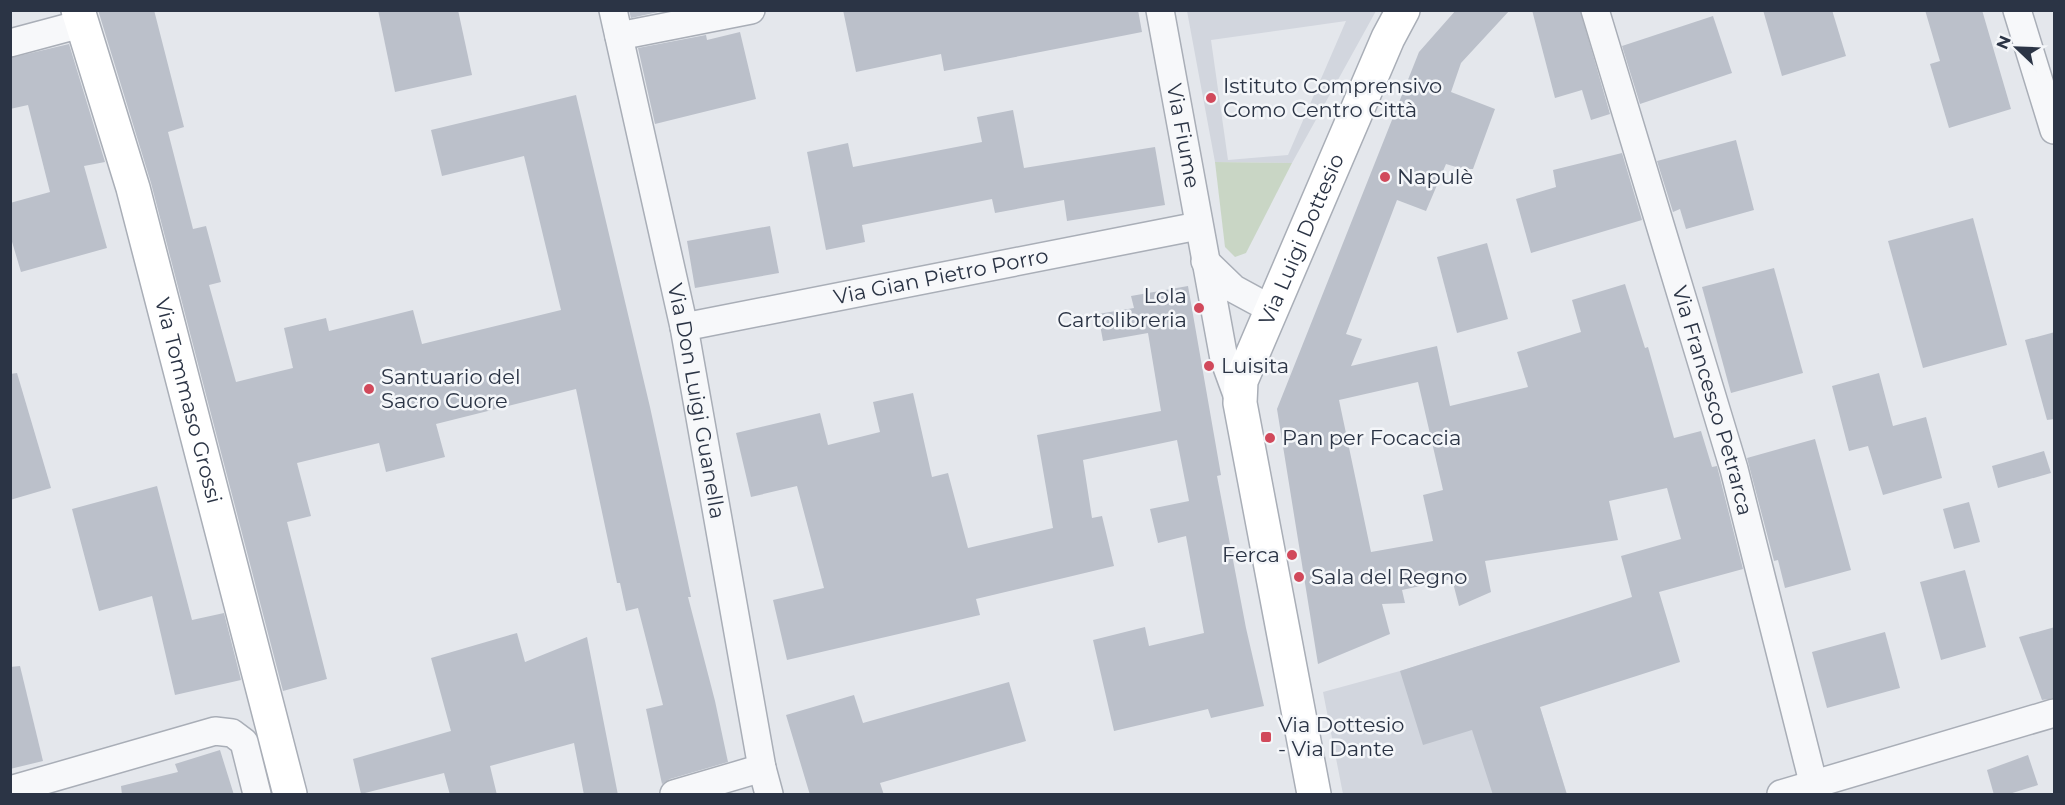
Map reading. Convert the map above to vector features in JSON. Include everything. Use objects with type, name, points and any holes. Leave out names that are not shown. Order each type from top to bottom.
[{"type":"main road","name":"Via Luigi Dottesio","points":[[1314,795],[1240,403],[1241,381],[1384,49],[1403,10]]},
{"type":"main road","name":"Via Tommaso Grossi","points":[[79,17],[133,188],[290,795]]},
{"type":"street","points":[[616,23],[751,10]]},
{"type":"street","name":"Via Fiume","points":[[1161,10],[1198,226],[1224,359],[1240,403]]},
{"type":"street","name":"Via Francesco Petrarca","points":[[1595,10],[1734,469],[1815,790]]},
{"type":"street","points":[[2017,10],[2055,130]]},
{"type":"street","points":[[10,43],[79,17]]},
{"type":"street","name":"Via Don Luigi Guanella","points":[[616,23],[684,327],[762,768],[769,795]]},
{"type":"street","name":"Via Gian Pietro Porro","points":[[684,327],[1198,226]]},
{"type":"street","points":[[1205,261],[1234,289],[1271,309]]},
{"type":"street","points":[[1781,795],[1815,790],[2055,713]]},
{"type":"street","points":[[10,790],[215,731],[232,733],[243,742],[257,795]]},
{"type":"street","points":[[674,795],[762,768]]},
{"type":"shaded area","name":"Istituto Comprensivo Como Centro Città","points":[[1187,11],[1376,11],[1292,163],[1215,162]],"holes":[[[1346,21],[1288,155],[1228,160],[1211,40]]]},
{"type":"shaded area","points":[[1517,634],[1567,794],[1343,794],[1323,692],[1400,671]]},
{"type":"green space","points":[[1215,162],[1292,163],[1246,253],[1235,257],[1225,247]]},
{"type":"building","points":[[98,10],[154,10],[184,127],[168,132],[193,229],[206,226],[221,282],[209,285],[236,382],[293,368],[284,328],[326,318],[329,331],[413,310],[422,344],[561,310],[524,156],[442,176],[431,130],[576,95],[650,407],[691,597],[688,597],[728,762],[670,779],[662,784],[646,709],[663,705],[638,608],[626,611],[620,583],[617,583],[576,389],[436,424],[445,457],[386,472],[379,443],[297,463],[311,516],[287,522],[327,679],[283,691],[151,183]]},
{"type":"building","points":[[378,10],[458,10],[472,75],[395,92]]},
{"type":"building","points":[[629,10],[667,10],[631,18]]},
{"type":"building","points":[[843,10],[1138,10],[1142,32],[944,71],[941,54],[856,72]]},
{"type":"building","points":[[1456,10],[1510,10],[1461,63],[1451,92],[1495,109],[1473,169],[1463,169],[1446,164],[1426,211],[1397,200],[1346,334],[1362,339],[1351,366],[1437,346],[1450,406],[1528,387],[1517,352],[1581,332],[1572,300],[1625,284],[1645,348],[1648,347],[1674,438],[1701,431],[1712,467],[1717,466],[1743,569],[1659,592],[1680,662],[1540,707],[1567,795],[1493,795],[1472,730],[1423,745],[1400,671],[1632,597],[1621,556],[1681,539],[1667,488],[1609,501],[1618,540],[1485,561],[1491,592],[1459,606],[1452,579],[1402,590],[1405,603],[1382,604],[1390,634],[1318,664],[1277,409],[1419,52]],"holes":[[[1418,382],[1443,490],[1423,495],[1433,541],[1371,552],[1339,400]]]},
{"type":"building","points":[[1532,10],[1580,10],[1610,114],[1591,120],[1582,90],[1555,98]]},
{"type":"building","points":[[1763,10],[1832,10],[1846,56],[1782,76]]},
{"type":"building","points":[[1925,10],[1982,10],[2011,109],[1949,128],[1930,64],[1940,61]]},
{"type":"building","points":[[1713,16],[1732,73],[1640,104],[1622,46]]},
{"type":"building","points":[[740,32],[756,99],[655,124],[638,48],[706,35],[707,40]]},
{"type":"building","points":[[69,44],[105,162],[84,166],[107,248],[21,272],[10,235],[10,203],[50,192],[28,105],[10,109],[10,58]]},
{"type":"building","points":[[1013,110],[1024,168],[1155,147],[1165,205],[1067,221],[1064,200],[995,213],[992,199],[862,225],[865,242],[826,250],[807,152],[848,143],[853,167],[982,142],[977,117]]},
{"type":"building","points":[[1736,140],[1754,210],[1686,229],[1680,209],[1673,212],[1657,161]]},
{"type":"building","points":[[1622,153],[1642,220],[1531,253],[1516,199],[1556,187],[1553,170]]},
{"type":"building","points":[[1973,218],[2007,345],[1923,368],[1888,241]]},
{"type":"building","points":[[770,226],[779,273],[695,288],[687,241]]},
{"type":"building","points":[[1487,243],[1508,319],[1457,333],[1437,257]]},
{"type":"building","points":[[1774,268],[1803,373],[1731,393],[1702,287]]},
{"type":"building","points":[[1188,286],[1221,475],[1217,476],[1246,628],[1264,706],[1211,718],[1208,709],[1114,731],[1093,640],[1145,627],[1149,646],[1204,633],[1186,536],[1158,543],[1150,509],[1189,501],[1177,440],[1083,460],[1092,518],[1102,516],[1114,566],[976,599],[980,615],[787,660],[773,600],[824,588],[797,486],[751,497],[736,433],[820,413],[828,445],[880,432],[873,402],[913,393],[932,477],[948,473],[968,548],[1053,528],[1037,435],[1161,411],[1148,333],[1103,341],[1098,314],[1134,308],[1131,296]]},
{"type":"building","points":[[2055,332],[2055,419],[2047,420],[2025,340]]},
{"type":"building","points":[[17,373],[51,488],[10,500],[10,374]]},
{"type":"building","points":[[1879,373],[1893,426],[1926,417],[1942,478],[1883,495],[1868,446],[1849,451],[1832,386]]},
{"type":"building","points":[[1815,439],[1851,570],[1785,588],[1778,560],[1774,561],[1747,458]]},
{"type":"building","points":[[2044,451],[2051,473],[1998,488],[1992,466]]},
{"type":"building","points":[[157,486],[192,620],[224,613],[241,680],[175,695],[152,596],[99,611],[72,509]]},
{"type":"building","points":[[1969,502],[1980,542],[1954,549],[1943,509]]},
{"type":"building","points":[[1965,570],[1986,647],[1941,660],[1920,582]]},
{"type":"building","points":[[2055,627],[2055,698],[2042,700],[2019,637]]},
{"type":"building","points":[[1885,632],[1900,688],[1827,708],[1812,652]]},
{"type":"building","points":[[517,633],[525,662],[587,637],[618,795],[584,795],[574,743],[490,766],[497,795],[450,795],[444,773],[361,794],[353,759],[451,731],[431,658]]},
{"type":"building","points":[[20,666],[43,761],[10,769],[10,667]]},
{"type":"building","points":[[1009,682],[1026,741],[880,783],[884,795],[810,795],[786,715],[854,695],[863,723]]},
{"type":"building","points":[[220,750],[234,795],[122,795],[121,786],[178,772],[175,764]]},
{"type":"building","points":[[2028,755],[2038,785],[2006,795],[1994,795],[1987,770]]},
{"type":"place","name":"Istituto Comprensivo Como Centro Città","points":[[1211,98]]},
{"type":"place","name":"Napulè","points":[[1385,177]]},
{"type":"place","name":"Lola Cartolibreria","points":[[1199,308]]},
{"type":"place","name":"Luisita","points":[[1209,366]]},
{"type":"place","name":"Santuario del Sacro Cuore","points":[[369,389]]},
{"type":"place","name":"Pan per Focaccia","points":[[1270,438]]},
{"type":"place","name":"Ferca","points":[[1292,555]]},
{"type":"place","name":"Sala del Regno","points":[[1299,577]]},
{"type":"place","name":"Via Dottesio - Via Dante","points":[[1266,737]]}]
